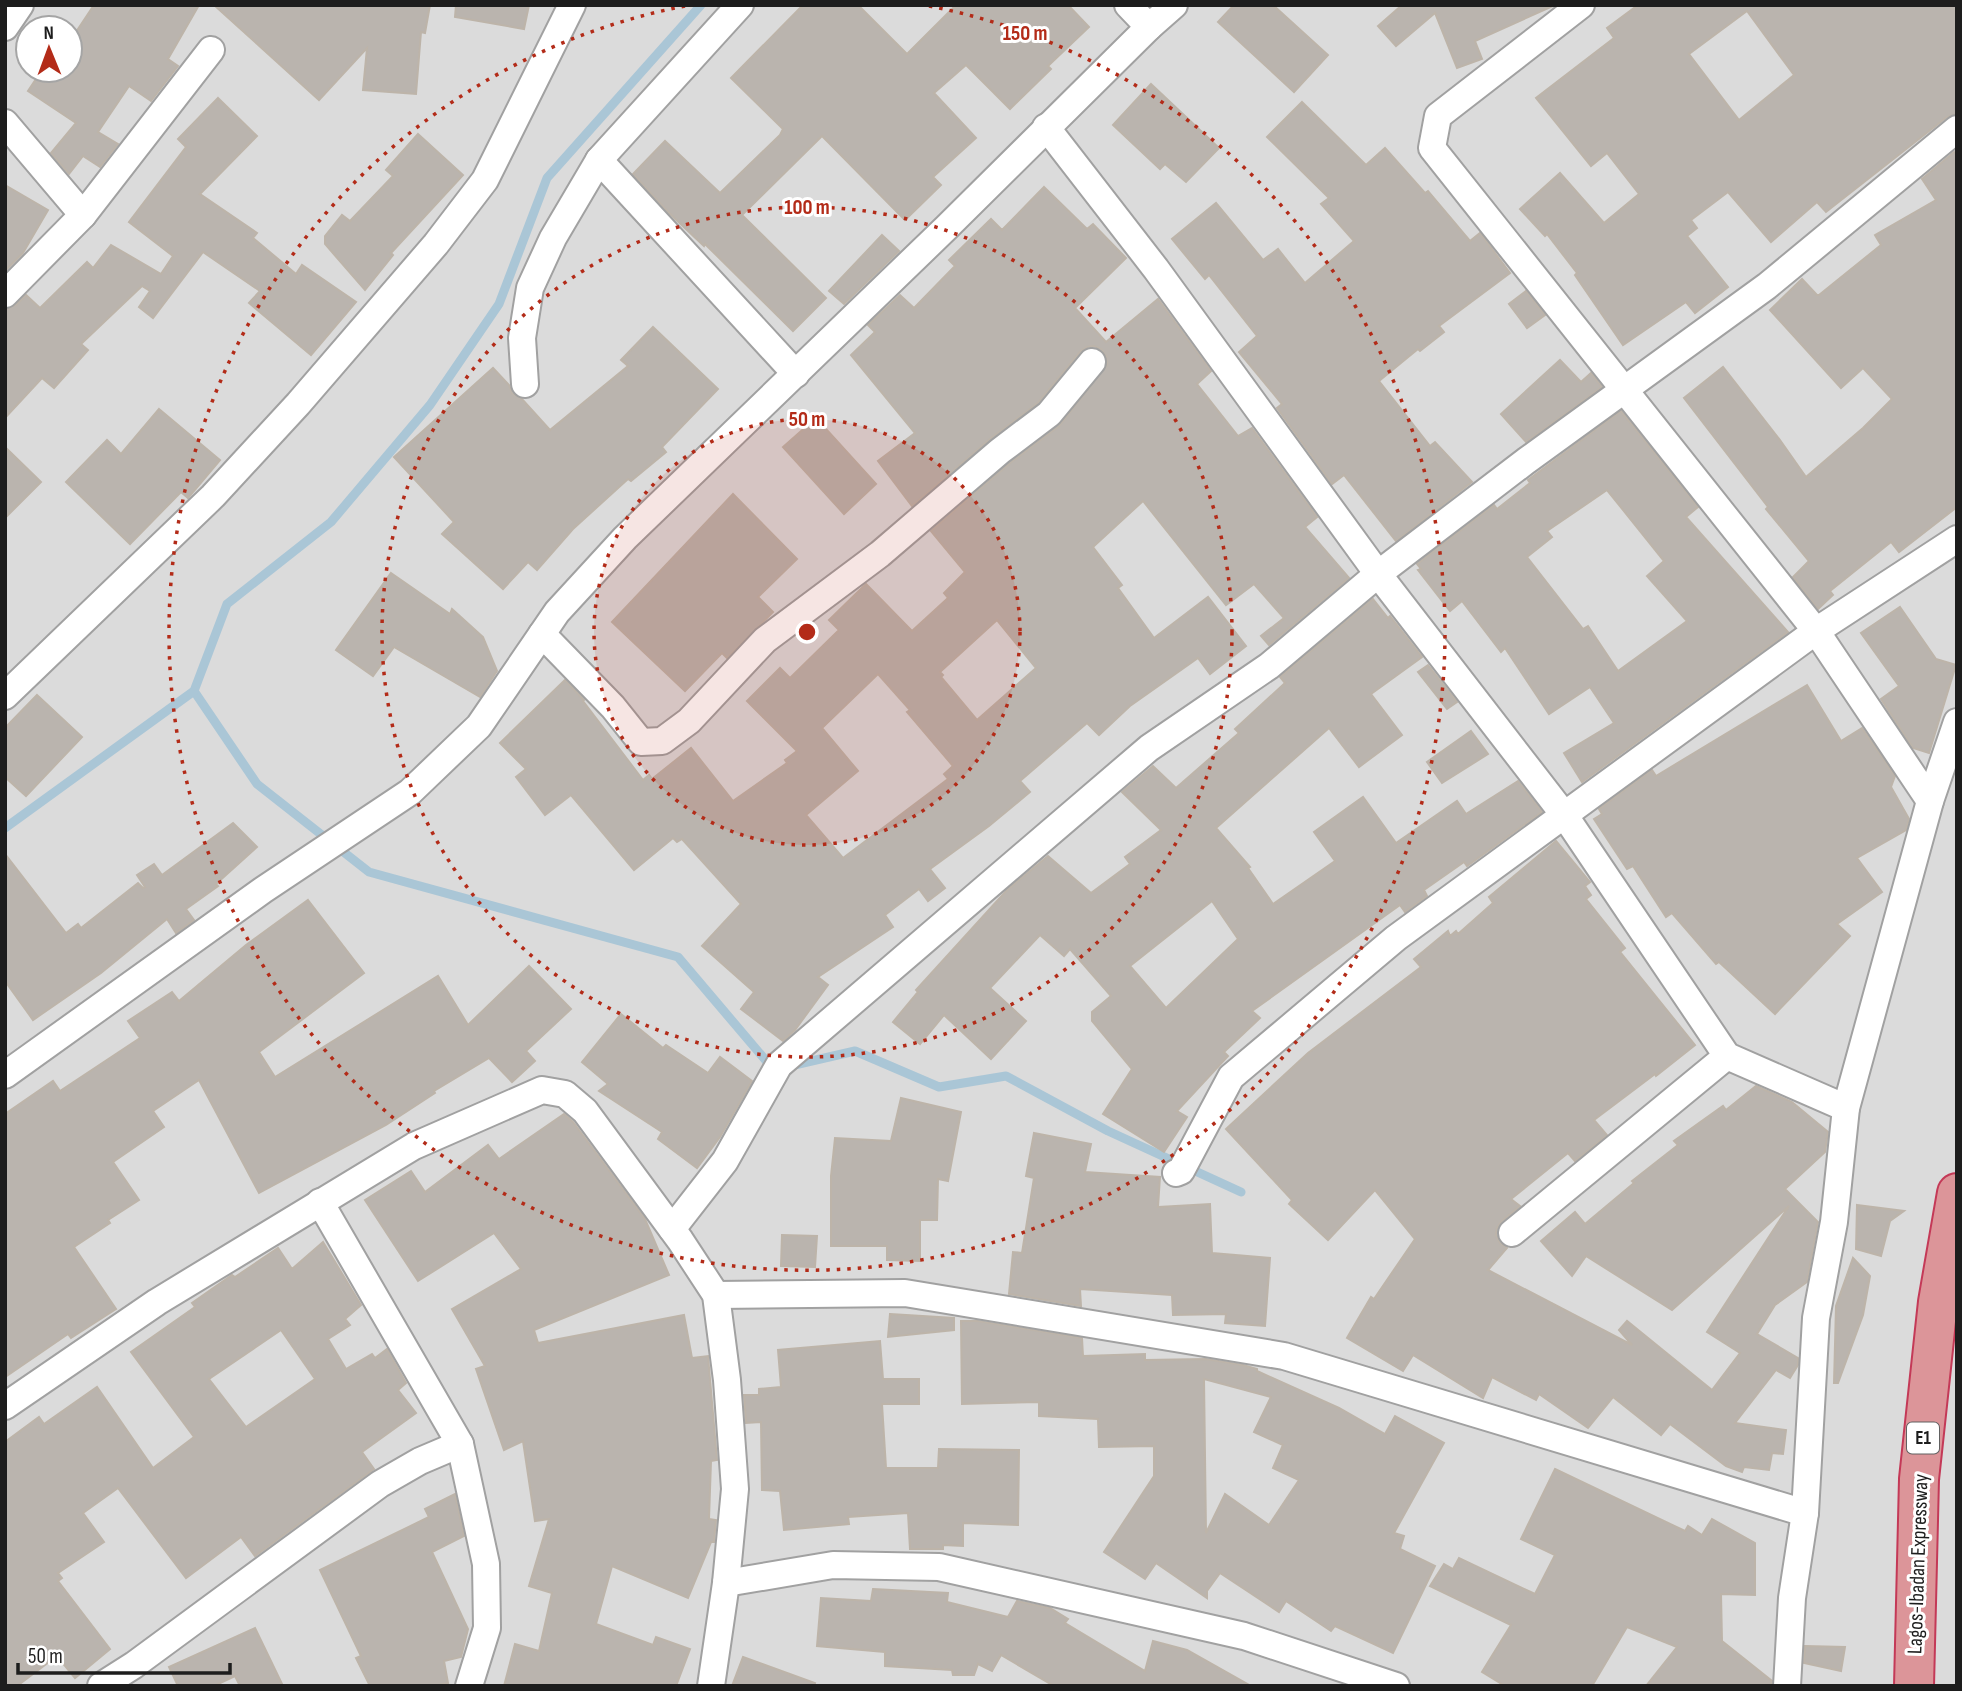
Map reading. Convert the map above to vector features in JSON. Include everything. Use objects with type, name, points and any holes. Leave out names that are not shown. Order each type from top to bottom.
[{"type":"highway","name":"Lagos-Ibadan Expressway","points":[[1914,1686],[1919,1479],[1938,1301],[1957,1193]]},
{"type":"street","points":[[5,27],[20,5]]},
{"type":"street","points":[[5,696],[213,496],[298,404],[436,244],[485,180],[572,5]]},
{"type":"street","points":[[525,384],[522,338],[530,288],[553,238],[599,160],[740,5]]},
{"type":"street","points":[[1128,5],[1149,27]]},
{"type":"street","points":[[5,1075],[263,890],[410,792],[479,726],[557,612],[625,538],[1174,5]]},
{"type":"street","points":[[1581,5],[1438,116],[1432,148],[1816,631],[1930,801]]},
{"type":"street","points":[[5,294],[83,215],[211,50]]},
{"type":"street","points":[[5,123],[83,215]]},
{"type":"street","points":[[1046,127],[1156,269],[1378,574],[1564,816],[1727,1056],[1846,1108]]},
{"type":"street","points":[[671,1229],[725,1161],[779,1065],[1149,748],[1269,666],[1378,574],[1624,389],[1767,286],[1957,129]]},
{"type":"street","points":[[599,160],[796,374]]},
{"type":"street","points":[[542,634],[613,707],[641,742],[662,741],[688,721],[765,639],[880,554],[1000,451],[1049,414],[1092,362]]},
{"type":"street","points":[[1176,1173],[1181,1171],[1231,1077],[1396,939],[1816,631],[1957,539]]},
{"type":"street","points":[[1787,1686],[1792,1598],[1805,1513],[1816,1318],[1834,1222],[1846,1108],[1930,801],[1957,722]]},
{"type":"street","points":[[1512,1233],[1727,1056]]},
{"type":"street","points":[[5,1406],[157,1302],[414,1146],[542,1090],[565,1094],[585,1111],[716,1295],[727,1380],[735,1489],[726,1583],[711,1686]]},
{"type":"street","points":[[320,1202],[460,1444],[486,1564],[487,1628],[469,1686]]},
{"type":"street","points":[[716,1295],[905,1293],[1284,1356],[1805,1513]]},
{"type":"street","points":[[101,1686],[134,1665],[380,1484],[420,1461],[460,1444]]},
{"type":"street","points":[[726,1583],[833,1565],[939,1567],[1244,1636],[1396,1686]]},
{"type":"shaded area","points":[[5,5],[1957,5],[1957,1686],[5,1686]]},
{"type":"building","points":[[94,5],[199,5],[168,59],[178,66],[151,101],[129,86],[98,132],[118,144],[100,167],[83,156],[69,174],[51,153],[76,123],[28,91],[33,84],[84,84],[84,20]]},
{"type":"building","points":[[214,5],[430,5],[425,33],[421,32],[416,94],[363,90],[367,48],[319,100]]},
{"type":"building","points":[[456,5],[529,5],[524,29],[455,17]]},
{"type":"building","points":[[803,5],[858,5],[907,54],[956,5],[1068,5],[1089,27],[1048,66],[1051,69],[1010,109],[966,65],[934,93],[976,138],[933,177],[941,185],[905,220],[822,136],[742,215],[826,298],[793,331],[705,244],[704,246],[669,213],[633,174],[665,141],[720,193],[780,135],[783,129],[731,78]]},
{"type":"building","points":[[1234,5],[1273,5],[1328,55],[1294,92],[1218,22]]},
{"type":"building","points":[[1402,5],[1555,5],[1475,41],[1482,59],[1457,68],[1435,13],[1396,46],[1378,26]]},
{"type":"building","points":[[1638,5],[1957,5],[1957,114],[1947,117],[1826,212],[1817,202],[1771,242],[1728,192],[1691,220],[1697,228],[1687,236],[1728,287],[1695,313],[1686,302],[1623,345],[1575,275],[1577,273],[1547,234],[1545,236],[1520,209],[1560,173],[1604,223],[1639,194],[1607,153],[1591,166],[1536,98],[1614,38],[1607,28]],"holes":[[[1747,11],[1794,75],[1739,120],[1689,54]]]},
{"type":"building","points":[[1151,84],[1219,148],[1186,182],[1165,164],[1160,169],[1113,125]]},
{"type":"building","points":[[218,98],[257,136],[200,194],[257,233],[253,238],[296,274],[302,265],[356,302],[311,355],[249,303],[260,291],[203,252],[153,318],[139,307],[150,291],[142,286],[81,344],[88,350],[54,388],[42,378],[5,418],[5,309],[16,305],[26,295],[40,308],[87,262],[93,268],[111,245],[161,274],[173,256],[129,222],[186,147],[178,139]]},
{"type":"building","points":[[1302,102],[1366,165],[1385,148],[1425,193],[1428,191],[1470,241],[1480,233],[1510,273],[1439,326],[1444,332],[1379,381],[1430,446],[1435,442],[1472,482],[1396,541],[1344,475],[1332,484],[1277,408],[1282,404],[1239,352],[1257,336],[1209,275],[1205,279],[1172,239],[1216,203],[1263,260],[1278,249],[1305,283],[1354,241],[1321,204],[1329,198],[1267,137]]},
{"type":"building","points":[[418,134],[463,175],[391,253],[393,255],[365,290],[325,244],[325,236],[342,215],[350,221],[393,176],[386,170]]},
{"type":"building","points":[[1954,152],[1957,155],[1957,507],[1899,552],[1891,542],[1830,591],[1833,595],[1818,609],[1793,577],[1809,561],[1766,509],[1768,507],[1684,398],[1723,367],[1806,477],[1863,428],[1892,399],[1863,368],[1841,388],[1770,310],[1802,279],[1819,295],[1881,245],[1875,235],[1936,200],[1922,179]]},
{"type":"building","points":[[5,185],[48,210],[23,253],[5,271]]},
{"type":"building","points":[[1044,187],[1087,229],[1093,224],[1126,258],[1075,308],[1106,342],[1158,299],[1211,371],[1197,384],[1238,436],[1252,428],[1317,517],[1305,527],[1349,578],[1269,645],[1261,636],[1284,618],[1254,584],[1226,605],[1143,501],[1093,547],[1122,585],[1118,588],[1154,638],[1208,597],[1246,646],[1210,674],[1198,658],[1130,706],[1099,735],[1087,723],[1020,781],[1030,792],[930,869],[945,888],[928,901],[919,889],[885,915],[893,927],[818,977],[828,985],[795,1030],[783,1041],[741,1009],[754,992],[702,946],[741,904],[682,839],[677,842],[673,838],[634,870],[571,795],[545,815],[516,777],[526,769],[500,743],[565,680],[584,700],[643,780],[649,775],[652,779],[691,748],[733,801],[787,763],[785,760],[797,751],[747,701],[780,668],[790,678],[839,630],[829,620],[866,584],[912,631],[948,598],[944,593],[965,572],[931,531],[1010,463],[1059,426],[1107,365],[1106,356],[1101,349],[1087,347],[1080,352],[1038,403],[990,439],[912,506],[878,461],[915,433],[851,355],[875,332],[868,325],[900,295],[914,308],[955,266],[949,260],[991,219],[1002,230]],"holes":[[[997,620],[1036,668],[977,720],[941,677],[943,675],[940,672]],[[878,674],[953,766],[944,774],[948,779],[843,858],[806,815],[858,771],[822,728]]]},
{"type":"building","points":[[882,235],[899,251],[844,304],[829,291]]},
{"type":"building","points":[[1526,291],[1545,315],[1527,328],[1509,304]]},
{"type":"building","points":[[653,327],[718,389],[662,447],[666,452],[631,481],[628,479],[573,529],[537,570],[528,562],[503,589],[442,534],[454,522],[394,457],[493,368],[509,385],[512,393],[522,399],[550,430],[628,366],[621,360]]},
{"type":"building","points":[[1560,360],[1581,382],[1591,373],[1602,387],[1526,442],[1501,414]]},
{"type":"building","points":[[159,409],[220,460],[188,498],[181,492],[130,544],[66,482],[107,440],[121,454]]},
{"type":"building","points":[[1621,411],[1698,507],[1686,517],[1788,632],[1582,782],[1564,753],[1614,723],[1590,687],[1549,714],[1505,648],[1501,652],[1462,601],[1450,611],[1418,570],[1421,569],[1417,564],[1494,505],[1497,509],[1530,483],[1528,480]],"holes":[[[1607,490],[1664,561],[1647,576],[1687,621],[1618,671],[1588,626],[1583,629],[1527,557],[1552,537],[1547,531]]]},
{"type":"building","points":[[816,418],[876,484],[844,514],[783,447]]},
{"type":"building","points":[[5,447],[41,482],[5,518]]},
{"type":"building","points":[[733,494],[797,559],[758,597],[773,612],[727,658],[722,653],[685,691],[612,622]]},
{"type":"building","points":[[391,573],[450,614],[452,609],[483,637],[497,671],[480,697],[394,647],[373,676],[336,650]]},
{"type":"building","points":[[1373,599],[1422,657],[1371,694],[1402,735],[1359,767],[1329,728],[1216,828],[1250,867],[1248,868],[1273,904],[1335,861],[1314,832],[1363,797],[1396,843],[1457,801],[1466,814],[1518,781],[1542,812],[1467,866],[1464,862],[1424,890],[1427,896],[1405,912],[1400,905],[1252,1011],[1260,1018],[1224,1052],[1228,1056],[1177,1111],[1187,1117],[1164,1152],[1103,1114],[1132,1069],[1092,1021],[1092,1012],[1111,996],[1070,949],[1064,956],[1040,935],[990,988],[1026,1021],[991,1059],[944,1015],[920,1044],[893,1022],[918,992],[916,990],[1007,890],[1048,856],[1091,893],[1130,864],[1125,857],[1161,830],[1122,792],[1153,766],[1176,788],[1239,733],[1235,729],[1285,683],[1280,677]],"holes":[[[1212,901],[1238,939],[1166,1008],[1130,966]]]},
{"type":"building","points":[[1900,607],[1936,659],[1956,665],[1929,753],[1913,748],[1881,699],[1899,686],[1861,633]]},
{"type":"building","points":[[1428,665],[1457,702],[1447,709],[1418,672]]},
{"type":"building","points":[[1807,685],[1841,741],[1862,728],[1895,776],[1891,787],[1909,819],[1906,830],[1857,858],[1882,892],[1837,924],[1850,936],[1775,1014],[1719,962],[1716,964],[1672,913],[1666,917],[1633,866],[1627,869],[1594,819],[1602,814],[1599,809],[1652,770],[1656,776]]},
{"type":"building","points":[[37,695],[82,737],[26,796],[5,777],[5,728]]},
{"type":"building","points":[[1471,731],[1488,754],[1442,783],[1427,762]]},
{"type":"building","points":[[233,823],[257,847],[216,884],[218,886],[186,909],[194,920],[176,933],[167,919],[101,973],[33,1020],[5,981],[5,854],[66,933],[78,924],[81,928],[138,883],[145,887],[137,875],[154,864],[162,875]]},
{"type":"building","points":[[1556,841],[1590,882],[1585,886],[1591,895],[1586,899],[1625,948],[1620,952],[1695,1045],[1594,1120],[1607,1135],[1575,1161],[1568,1153],[1511,1199],[1520,1206],[1502,1221],[1496,1235],[1500,1243],[1507,1248],[1488,1270],[1632,1345],[1619,1330],[1627,1321],[1712,1390],[1740,1353],[1707,1332],[1789,1206],[1672,1310],[1586,1256],[1572,1276],[1541,1241],[1575,1212],[1585,1224],[1634,1183],[1632,1181],[1678,1145],[1674,1141],[1723,1106],[1726,1110],[1756,1086],[1792,1102],[1828,1132],[1825,1152],[1785,1189],[1818,1222],[1807,1282],[1775,1305],[1757,1334],[1798,1358],[1798,1365],[1790,1378],[1776,1370],[1735,1423],[1786,1430],[1783,1454],[1772,1453],[1769,1470],[1744,1467],[1742,1472],[1726,1466],[1670,1424],[1661,1435],[1613,1397],[1588,1428],[1539,1394],[1536,1400],[1492,1377],[1483,1398],[1413,1355],[1403,1371],[1347,1338],[1371,1297],[1374,1299],[1415,1239],[1375,1190],[1328,1240],[1289,1204],[1292,1200],[1226,1129],[1308,1053],[1421,967],[1414,959],[1448,931],[1450,936],[1456,931],[1458,934],[1493,903],[1489,897]]},
{"type":"building","points":[[308,900],[364,973],[259,1052],[275,1077],[438,976],[468,1025],[529,966],[571,1009],[526,1051],[535,1061],[512,1082],[489,1058],[434,1091],[435,1093],[386,1125],[259,1193],[199,1080],[153,1111],[164,1127],[113,1162],[139,1200],[74,1247],[116,1309],[71,1338],[68,1334],[5,1377],[5,1114],[53,1081],[60,1091],[140,1038],[128,1021],[172,992],[179,1001],[246,945]]},
{"type":"building","points":[[621,1014],[663,1048],[666,1045],[708,1073],[720,1057],[752,1081],[720,1137],[697,1168],[658,1139],[662,1132],[599,1091],[608,1084],[582,1062]]},
{"type":"building","points":[[901,1098],[961,1112],[948,1181],[938,1179],[937,1220],[920,1220],[920,1261],[887,1260],[887,1246],[831,1246],[831,1176],[835,1138],[891,1141]]},
{"type":"building","points":[[564,1114],[573,1122],[645,1219],[669,1275],[534,1330],[538,1343],[684,1315],[692,1358],[708,1356],[717,1460],[711,1461],[709,1519],[716,1520],[714,1542],[711,1542],[688,1598],[612,1566],[596,1624],[653,1645],[656,1637],[690,1649],[676,1686],[504,1686],[515,1644],[539,1651],[552,1593],[529,1586],[549,1519],[535,1521],[523,1441],[504,1450],[476,1369],[485,1366],[452,1309],[521,1269],[494,1233],[418,1281],[365,1200],[411,1171],[425,1192],[488,1145],[499,1159]]},
{"type":"building","points":[[1034,1133],[1091,1144],[1085,1172],[1160,1177],[1158,1207],[1210,1204],[1212,1253],[1270,1258],[1265,1326],[1225,1323],[1226,1314],[1173,1315],[1172,1295],[1080,1289],[1081,1306],[1009,1294],[1013,1252],[1022,1253],[1034,1178],[1026,1176]]},
{"type":"building","points":[[1857,1205],[1904,1211],[1890,1221],[1881,1256],[1856,1249]]},
{"type":"building","points":[[782,1235],[817,1236],[815,1267],[781,1266]]},
{"type":"building","points":[[323,1242],[361,1305],[345,1319],[350,1325],[328,1339],[346,1369],[372,1354],[375,1358],[387,1349],[406,1383],[398,1390],[416,1413],[362,1452],[374,1469],[255,1556],[241,1537],[186,1578],[118,1488],[83,1513],[104,1542],[58,1573],[62,1578],[58,1581],[110,1649],[75,1678],[57,1656],[17,1686],[5,1686],[5,1442],[39,1417],[44,1424],[97,1387],[153,1468],[194,1437],[131,1352],[195,1307],[192,1303],[278,1248],[292,1269]],"holes":[[[281,1330],[315,1379],[246,1427],[209,1379]]]},
{"type":"building","points":[[1853,1258],[1870,1276],[1863,1315],[1838,1383],[1834,1383],[1836,1306]]},
{"type":"building","points":[[890,1314],[954,1318],[954,1330],[888,1337]]},
{"type":"building","points":[[961,1321],[978,1321],[1082,1338],[1083,1356],[1145,1354],[1145,1360],[1206,1359],[1243,1365],[1339,1408],[1385,1434],[1395,1416],[1444,1443],[1394,1533],[1404,1536],[1400,1549],[1435,1566],[1393,1653],[1335,1626],[1331,1631],[1286,1601],[1279,1612],[1220,1573],[1207,1591],[1207,1598],[1156,1563],[1145,1579],[1104,1552],[1154,1476],[1154,1446],[1099,1447],[1098,1419],[1039,1416],[1039,1402],[962,1404]],"holes":[[[1204,1379],[1271,1397],[1254,1432],[1283,1445],[1273,1468],[1299,1480],[1269,1525],[1225,1494],[1206,1533]]]},
{"type":"building","points":[[880,1341],[883,1379],[919,1379],[919,1404],[882,1404],[886,1468],[938,1468],[939,1449],[1019,1450],[1018,1525],[963,1523],[963,1546],[943,1545],[943,1549],[910,1549],[908,1513],[848,1517],[849,1524],[784,1530],[780,1491],[762,1490],[761,1422],[746,1423],[744,1395],[759,1395],[759,1389],[781,1387],[778,1350]]},
{"type":"building","points":[[1555,1469],[1685,1531],[1688,1526],[1702,1535],[1712,1519],[1755,1543],[1755,1595],[1721,1594],[1722,1641],[1772,1681],[1771,1686],[1646,1686],[1677,1647],[1627,1627],[1592,1686],[1505,1686],[1482,1672],[1511,1625],[1430,1586],[1444,1564],[1453,1569],[1459,1558],[1535,1594],[1555,1555],[1521,1539]]},
{"type":"building","points":[[455,1494],[464,1536],[432,1552],[468,1629],[461,1657],[444,1661],[448,1683],[435,1686],[370,1686],[356,1658],[361,1656],[320,1570],[429,1517],[425,1509]]},
{"type":"building","points":[[873,1589],[948,1593],[947,1602],[1008,1617],[1017,1601],[1050,1608],[1068,1619],[1065,1623],[1145,1671],[1153,1641],[1187,1650],[1251,1686],[1054,1686],[1001,1655],[992,1671],[978,1664],[974,1675],[953,1675],[952,1670],[885,1666],[885,1652],[817,1646],[821,1598],[871,1601]]},
{"type":"building","points":[[255,1628],[283,1686],[240,1686],[235,1676],[214,1686],[178,1686],[169,1667]]},
{"type":"building","points":[[1805,1646],[1845,1647],[1841,1671],[1804,1663]]},
{"type":"building","points":[[743,1657],[815,1683],[814,1686],[732,1686]]},
{"type":"waterway","points":[[5,828],[194,691],[227,604],[331,522],[430,405],[499,304],[547,178],[701,5]]},
{"type":"waterway","points":[[194,691],[257,784],[369,872],[678,957],[773,1069]]},
{"type":"waterway","points":[[790,1066],[855,1051],[939,1087],[1006,1076],[1108,1131],[1241,1192]]}]
